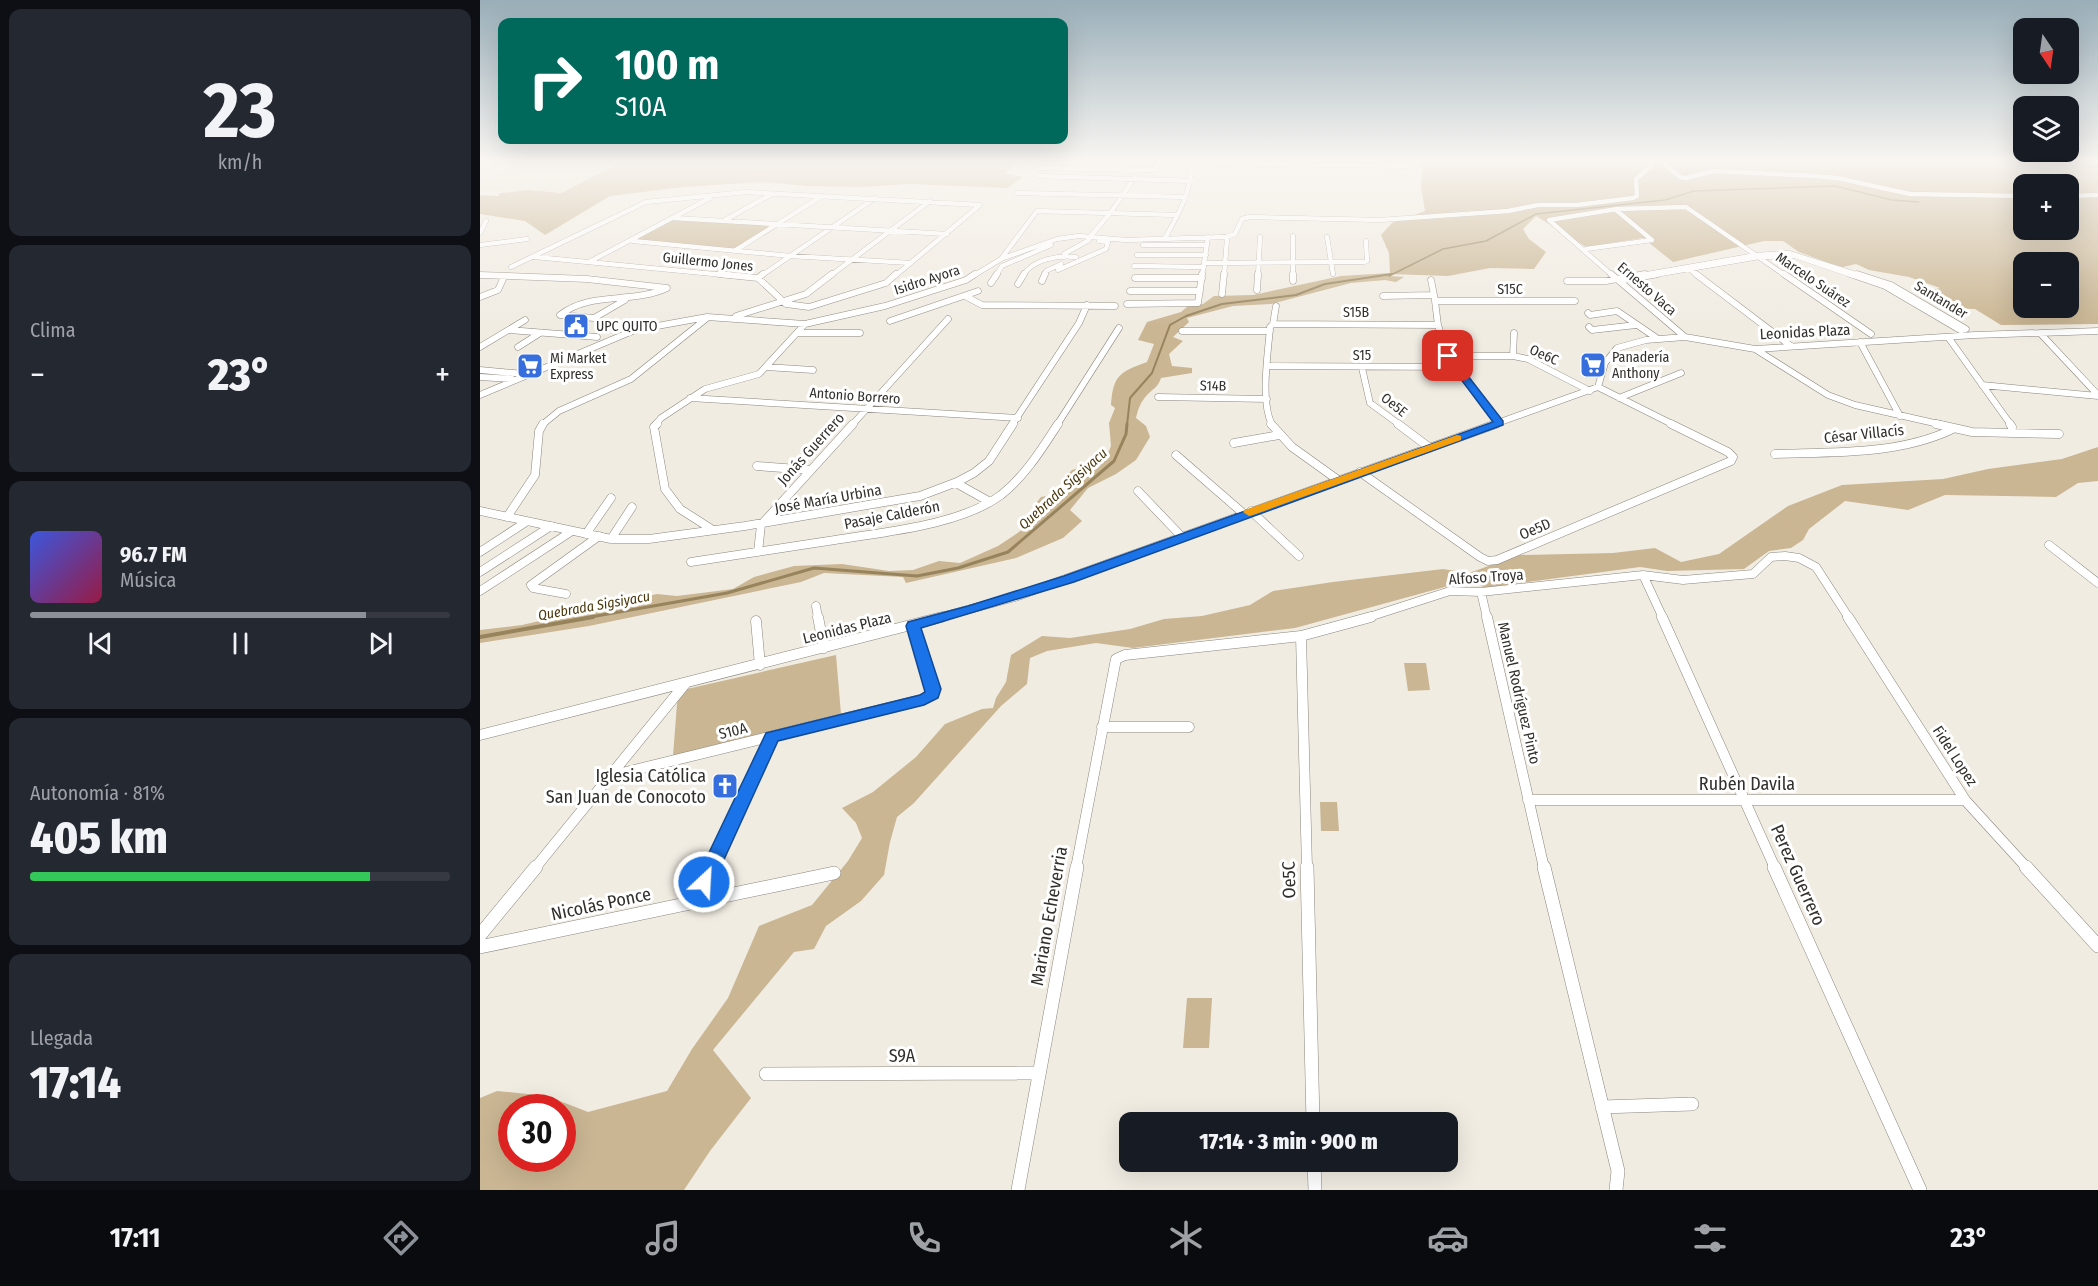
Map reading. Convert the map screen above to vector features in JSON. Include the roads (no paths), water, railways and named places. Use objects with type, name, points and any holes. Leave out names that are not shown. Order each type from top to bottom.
[{"type":"street","points":[[511,267],[618,215]]},
{"type":"street","points":[[589,262],[680,215]]},
{"type":"street","points":[[725,220],[735,215]]},
{"type":"street","points":[[736,250],[794,215]]},
{"type":"street","points":[[758,278],[852,215]]},
{"type":"street","points":[[730,318],[806,294],[911,215]]},
{"type":"street","points":[[780,303],[799,308],[809,307],[886,283],[969,215]]},
{"type":"street","points":[[1000,259],[1034,215]]},
{"type":"street","points":[[1018,284],[1026,270],[1090,239],[1109,215]]},
{"type":"street","points":[[1165,238],[1177,215],[1167,215]]},
{"type":"street","points":[[991,283],[1002,266],[1038,250],[1070,240],[1111,241],[1235,234],[1244,218],[1380,220],[1458,215]]},
{"type":"street","name":"Ernesto Vaca","points":[[1574,215],[1549,220],[1586,249],[1617,280],[1685,337]]},
{"type":"street","points":[[1586,249],[1652,240],[1621,215]]},
{"type":"street","name":"Marcelo Suárez","points":[[1694,215],[1871,334]]},
{"type":"street","points":[[674,218],[946,234]]},
{"type":"street","points":[[480,233],[486,221]]},
{"type":"street","points":[[1293,236],[1293,281]]},
{"type":"street","points":[[1127,304],[1193,304],[1200,301],[1208,237]]},
{"type":"street","points":[[1257,290],[1260,237]]},
{"type":"street","points":[[1327,237],[1333,274]]},
{"type":"street","name":"Isidro Ayora","points":[[480,395],[635,330],[707,317],[805,324],[885,306],[966,280],[1000,259],[1057,238],[1090,239]]},
{"type":"street","points":[[480,245],[527,239]]},
{"type":"street","points":[[1222,294],[1227,239]]},
{"type":"street","points":[[633,241],[791,256],[911,263]]},
{"type":"street","points":[[1058,270],[1106,249],[1111,241]]},
{"type":"street","points":[[1042,281],[1046,271],[1111,241]]},
{"type":"street","points":[[1134,266],[1367,261],[1366,241]]},
{"type":"street","points":[[1143,245],[1207,245]]},
{"type":"street","points":[[1038,250],[1076,257]]},
{"type":"street","points":[[1096,261],[1100,252]]},
{"type":"street","points":[[1567,281],[1591,283],[1617,280],[1757,256],[1790,254]]},
{"type":"street","name":"Santander","points":[[1790,254],[1891,285],[1966,330],[1960,330],[1885,286],[1790,254]]},
{"type":"street","points":[[1137,255],[1206,255]]},
{"type":"street","name":"Guillermo Jones","points":[[535,257],[758,278],[780,303]]},
{"type":"street","points":[[1688,268],[1791,346]]},
{"type":"street","points":[[480,275],[504,278],[587,279],[667,288],[660,292],[625,300],[580,304],[560,315],[594,318],[625,300]]},
{"type":"street","points":[[480,297],[498,290],[504,278]]},
{"type":"street","points":[[1135,278],[1202,278]]},
{"type":"street","points":[[1431,280],[1438,325],[1448,356],[1499,423]]},
{"type":"street","points":[[890,321],[978,291]]},
{"type":"street","points":[[1130,291],[1200,291]]},
{"type":"street","points":[[965,296],[982,305],[1115,306]]},
{"type":"street","name":"S15C","points":[[1383,296],[1434,298],[1444,301],[1575,301]]},
{"type":"street","name":"José María Urbina","points":[[480,511],[611,539],[633,540],[761,525],[896,501],[956,483],[990,461],[1079,323],[1087,305]]},
{"type":"street","points":[[1276,306],[1271,328],[1267,399],[1270,422],[1279,435],[1338,480]]},
{"type":"street","points":[[1587,313],[1590,315],[1617,311],[1659,339]]},
{"type":"street","points":[[507,517],[535,475],[539,431],[545,421],[559,411],[631,379],[707,317]]},
{"type":"street","name":"Jonás Guerrero","points":[[761,525],[948,319]]},
{"type":"street","points":[[480,347],[525,320]]},
{"type":"street","points":[[713,530],[680,509],[665,489],[654,427],[661,418],[690,398],[713,386],[756,375],[805,324]]},
{"type":"street","name":"S15B","points":[[1182,331],[1438,325]]},
{"type":"street","points":[[1588,327],[1592,330],[1636,325]]},
{"type":"street","name":"Pasaje Calderón","points":[[691,562],[918,527],[990,502],[1002,494],[1030,467],[1119,328]]},
{"type":"street","points":[[508,330],[597,336]]},
{"type":"street","name":"Leonidas Plaza","points":[[480,735],[913,626],[1018,596],[1590,391],[1598,387],[1605,363],[1617,348],[1630,343],[1685,337],[1755,349],[1948,337],[2098,331]]},
{"type":"street","points":[[518,347],[540,333]]},
{"type":"street","points":[[798,333],[860,333]]},
{"type":"street","points":[[1513,356],[1514,333]]},
{"type":"street","points":[[2040,333],[2098,395]]},
{"type":"street","points":[[1948,337],[2012,427]]},
{"type":"street","points":[[1860,342],[1900,416]]},
{"type":"street","points":[[1755,349],[1828,394],[1855,405],[1953,429],[1999,434],[2059,434]]},
{"type":"street","name":"Oe6C","points":[[1448,356],[1513,356],[1528,359],[1590,391]]},
{"type":"street","name":"S15","points":[[1269,366],[1455,367]]},
{"type":"street","points":[[766,367],[813,370]]},
{"type":"street","name":"Oe5E","points":[[1362,368],[1370,403],[1430,448]]},
{"type":"street","points":[[480,370],[527,374]]},
{"type":"street","points":[[1598,387],[1619,398],[1681,373]]},
{"type":"street","points":[[480,377],[514,380]]},
{"type":"street","points":[[1982,386],[2098,395]]},
{"type":"street","name":"Antonio Borrero","points":[[690,398],[1018,418]]},
{"type":"street","name":"S14B","points":[[1158,398],[1267,399]]},
{"type":"street","name":"Oe5D","points":[[1360,472],[1488,561],[1497,560],[1731,461],[1733,457],[1728,452],[1619,398]]},
{"type":"street","name":"César Villacís","points":[[1775,454],[1896,446],[1945,434],[1953,429]]},
{"type":"street","points":[[1234,443],[1279,435]]},
{"type":"street","points":[[1176,455],[1299,556]]},
{"type":"street","points":[[757,466],[810,470]]},
{"type":"street","points":[[956,483],[990,502]]},
{"type":"street","points":[[1138,491],[1182,537]]},
{"type":"street","points":[[586,534],[611,498]]},
{"type":"street","points":[[611,539],[632,507]]},
{"type":"street","points":[[480,552],[526,522]]},
{"type":"street","points":[[758,552],[761,525]]},
{"type":"street","points":[[480,572],[551,526]]},
{"type":"street","points":[[480,591],[572,531]]},
{"type":"street","points":[[566,594],[533,588],[531,585],[599,536]]},
{"type":"street","points":[[2049,545],[2098,583]]},
{"type":"street","name":"Alfoso Troya","points":[[1125,655],[1301,636],[1401,609],[1450,591],[1481,592],[1643,575],[1683,580],[1753,574],[1762,570],[1766,561],[1778,556],[1796,557],[1811,563]]},
{"type":"street","name":"Fidel Lopez","points":[[1811,563],[1816,567],[1965,800],[2098,946]]},
{"type":"street","name":"Perez Guerrero","points":[[1643,575],[1920,1190]]},
{"type":"street","name":"Manuel Rodríguez Pinto","points":[[1481,592],[1528,800],[1618,1171],[1616,1190]]},
{"type":"street","points":[[816,606],[824,648]]},
{"type":"street","points":[[756,621],[760,664]]},
{"type":"street","name":"S10A","points":[[610,776],[924,699],[932,695],[933,689],[913,626]]},
{"type":"street","name":"Oe5C","points":[[1301,636],[1313,1112]]},
{"type":"street","name":"Mariano Echeverria","points":[[1018,1190],[1113,666],[1116,659],[1125,655]]},
{"type":"street","points":[[480,935],[685,683]]},
{"type":"street","points":[[1102,727],[1189,727]]},
{"type":"street","points":[[695,903],[772,737]]},
{"type":"street","name":"Rubén Davila","points":[[1528,800],[1965,800]]},
{"type":"street","name":"Nicolás Ponce","points":[[480,947],[834,873]]},
{"type":"street","name":"S9A","points":[[766,1074],[1039,1073]]},
{"type":"street","points":[[1602,1107],[1692,1104]]},
{"type":"street","points":[[1314,1172],[1315,1190]]},
{"type":"waterway","name":"Quebrada Sigsiyacu","points":[[1389,276],[1443,249],[1486,241],[1535,215]]},
{"type":"waterway","name":"Quebrada Sigsiyacu","points":[[1127,425],[1130,398],[1152,373],[1170,325],[1186,316],[1222,304],[1296,295],[1325,284],[1392,274]]},
{"type":"waterway","name":"Quebrada Sigsiyacu","points":[[585,618],[727,593],[814,568],[917,576],[958,568],[1008,552],[1114,461],[1126,434],[1127,424]]},
{"type":"waterway","name":"Quebrada Sigsiyacu","points":[[480,637],[593,617]]},
{"type":"place","name":"UPC QUITO","points":[[576,326]]},
{"type":"place","name":"Panadería Anthony","points":[[1593,365]]},
{"type":"place","name":"Mi Market Express","points":[[530,366]]},
{"type":"place","name":"Iglesia Católica San Juan de Conocoto","points":[[725,786]]}]
